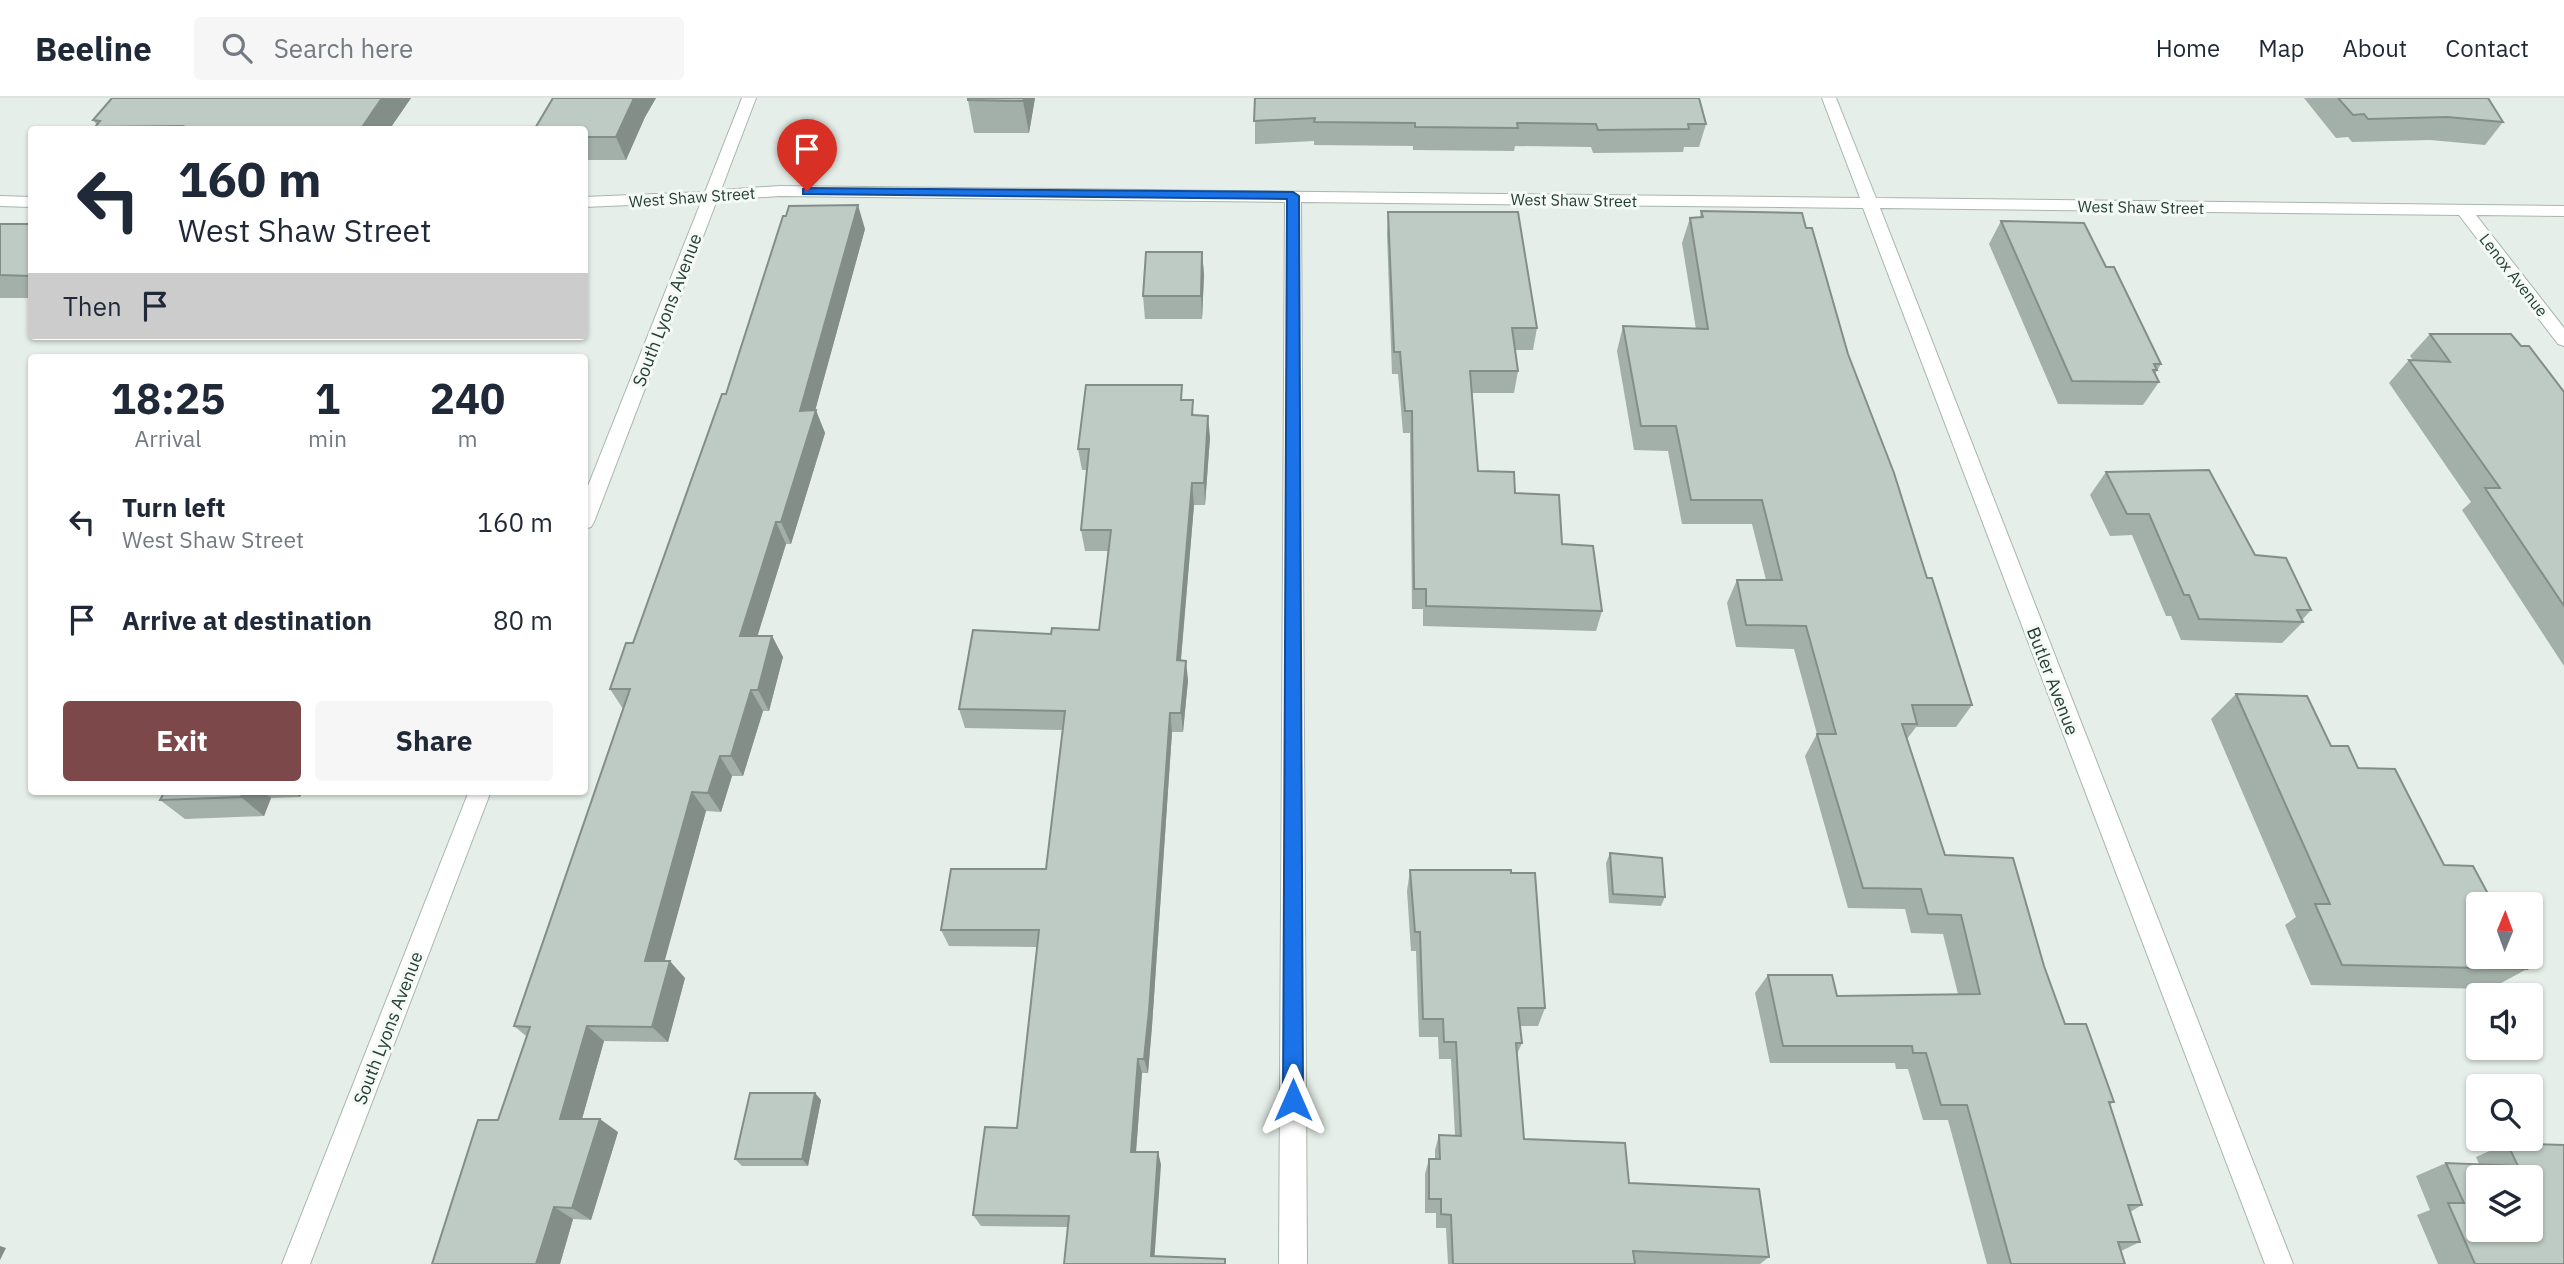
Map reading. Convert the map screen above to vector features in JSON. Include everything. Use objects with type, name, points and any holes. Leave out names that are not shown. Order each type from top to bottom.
[{"type":"street","name":"South Lyons Avenue","points":[[588,512],[749,98]]},
{"type":"street","name":"Butler Avenue","points":[[1829,98],[2278,1264]]},
{"type":"street","name":"West Shaw Street","points":[[588,202],[643,201],[780,191],[2564,211]]},
{"type":"street","points":[[1293,196],[1293,1264]]},
{"type":"street","points":[[0,201],[28,202]]},
{"type":"street","name":"Lenox Avenue","points":[[2464,211],[2564,341]]},
{"type":"street","name":"South Lyons Avenue","points":[[296,1264],[478,795]]},
{"type":"building","points":[[112,98],[382,98],[363,126],[96,126],[100,121],[93,120]]},
{"type":"building","points":[[553,98],[634,98],[616,137],[588,137],[588,126],[536,126]]},
{"type":"building","points":[[968,98],[1024,98],[1023,101]]},
{"type":"building","points":[[1255,98],[1699,98],[1706,124],[1688,124],[1689,129],[1598,130],[1596,124],[1517,123],[1518,128],[1314,122],[1315,118],[1254,121]]},
{"type":"building","points":[[2338,98],[2488,98],[2503,122],[2447,117],[2368,119],[2364,114],[2353,115]]},
{"type":"building","points":[[858,205],[800,411],[816,410],[781,522],[776,522],[740,636],[772,636],[758,690],[751,690],[731,756],[720,756],[708,793],[692,792],[645,961],[670,961],[652,1027],[587,1026],[560,1119],[600,1119],[572,1208],[554,1207],[536,1264],[432,1264],[478,1120],[498,1120],[530,1027],[514,1026],[630,689],[610,689],[626,643],[633,643],[722,394],[726,394],[783,216],[786,216],[789,206]]},
{"type":"building","points":[[1701,211],[1802,213],[1806,228],[1812,228],[1848,354],[1894,473],[1927,578],[1932,578],[1972,705],[1912,705],[1917,724],[1902,724],[1945,855],[2013,858],[2044,966],[2065,1024],[2086,1024],[2114,1102],[2109,1102],[2142,1205],[2128,1205],[2140,1242],[2118,1242],[2125,1264],[2011,1264],[1967,1105],[1941,1105],[1926,1053],[1913,1053],[1912,1046],[1783,1046],[1768,975],[1832,975],[1837,996],[1980,994],[1961,915],[1928,914],[1921,889],[1863,888],[1817,734],[1836,734],[1806,626],[1746,625],[1737,580],[1782,580],[1762,500],[1691,500],[1676,426],[1641,426],[1623,326],[1708,329],[1690,218],[1703,217]]},
{"type":"building","points":[[1388,212],[1518,212],[1537,328],[1512,328],[1518,371],[1470,371],[1478,471],[1514,472],[1515,493],[1559,495],[1562,544],[1593,546],[1602,611],[1426,606],[1426,589],[1414,589],[1412,411],[1405,411],[1400,352],[1394,352]]},
{"type":"building","points":[[2001,221],[2084,223],[2106,267],[2114,267],[2161,364],[2154,364],[2157,370],[2153,370],[2159,382],[2072,381]]},
{"type":"building","points":[[0,224],[28,224],[28,276],[0,275]]},
{"type":"building","points":[[1146,252],[1202,252],[1201,296],[1143,296]]},
{"type":"building","points":[[2430,334],[2511,334],[2521,346],[2529,346],[2564,392],[2564,606],[2485,488],[2500,488],[2409,360],[2450,362]]},
{"type":"building","points":[[1086,385],[1182,385],[1181,400],[1193,400],[1192,415],[1208,416],[1204,483],[1192,483],[1177,660],[1186,661],[1181,713],[1170,713],[1149,1011],[1144,1059],[1138,1059],[1131,1152],[1158,1152],[1151,1256],[1225,1259],[1225,1264],[1064,1264],[1069,1216],[973,1215],[985,1127],[1017,1128],[1039,930],[941,930],[951,869],[1046,869],[1065,711],[959,709],[973,630],[1051,634],[1052,628],[1099,630],[1111,530],[1081,530],[1089,449],[1078,449]]},
{"type":"building","points":[[2209,470],[2255,555],[2286,558],[2311,610],[2297,610],[2303,622],[2199,619],[2189,595],[2184,595],[2149,514],[2127,514],[2106,472]]},
{"type":"building","points":[[2236,694],[2307,696],[2331,746],[2348,746],[2358,768],[2395,769],[2444,865],[2473,866],[2487,892],[2466,892],[2466,968],[2342,965],[2315,904],[2330,904]]},
{"type":"building","points":[[163,795],[242,795],[241,797],[160,800]]},
{"type":"building","points":[[1610,853],[1662,858],[1665,897],[1613,894]]},
{"type":"building","points":[[1410,870],[1511,870],[1511,873],[1535,873],[1545,1008],[1518,1008],[1522,1043],[1516,1043],[1524,1139],[1625,1143],[1629,1183],[1759,1189],[1769,1257],[1633,1251],[1635,1264],[1453,1264],[1451,1215],[1441,1214],[1441,1199],[1429,1199],[1429,1159],[1440,1159],[1439,1135],[1461,1136],[1456,1042],[1444,1042],[1443,1019],[1423,1019],[1420,932],[1415,932]]},
{"type":"building","points":[[750,1093],[815,1093],[802,1159],[735,1159]]},
{"type":"building","points":[[2543,1144],[2564,1145],[2564,1264],[2475,1264],[2448,1203],[2464,1203],[2446,1163],[2494,1165],[2466,1165],[2466,1242],[2543,1242],[2543,1165],[2518,1165],[2511,1151],[2543,1151]]},
{"type":"route","points":[[807,191],[1293,196],[1293,1100]]}]
